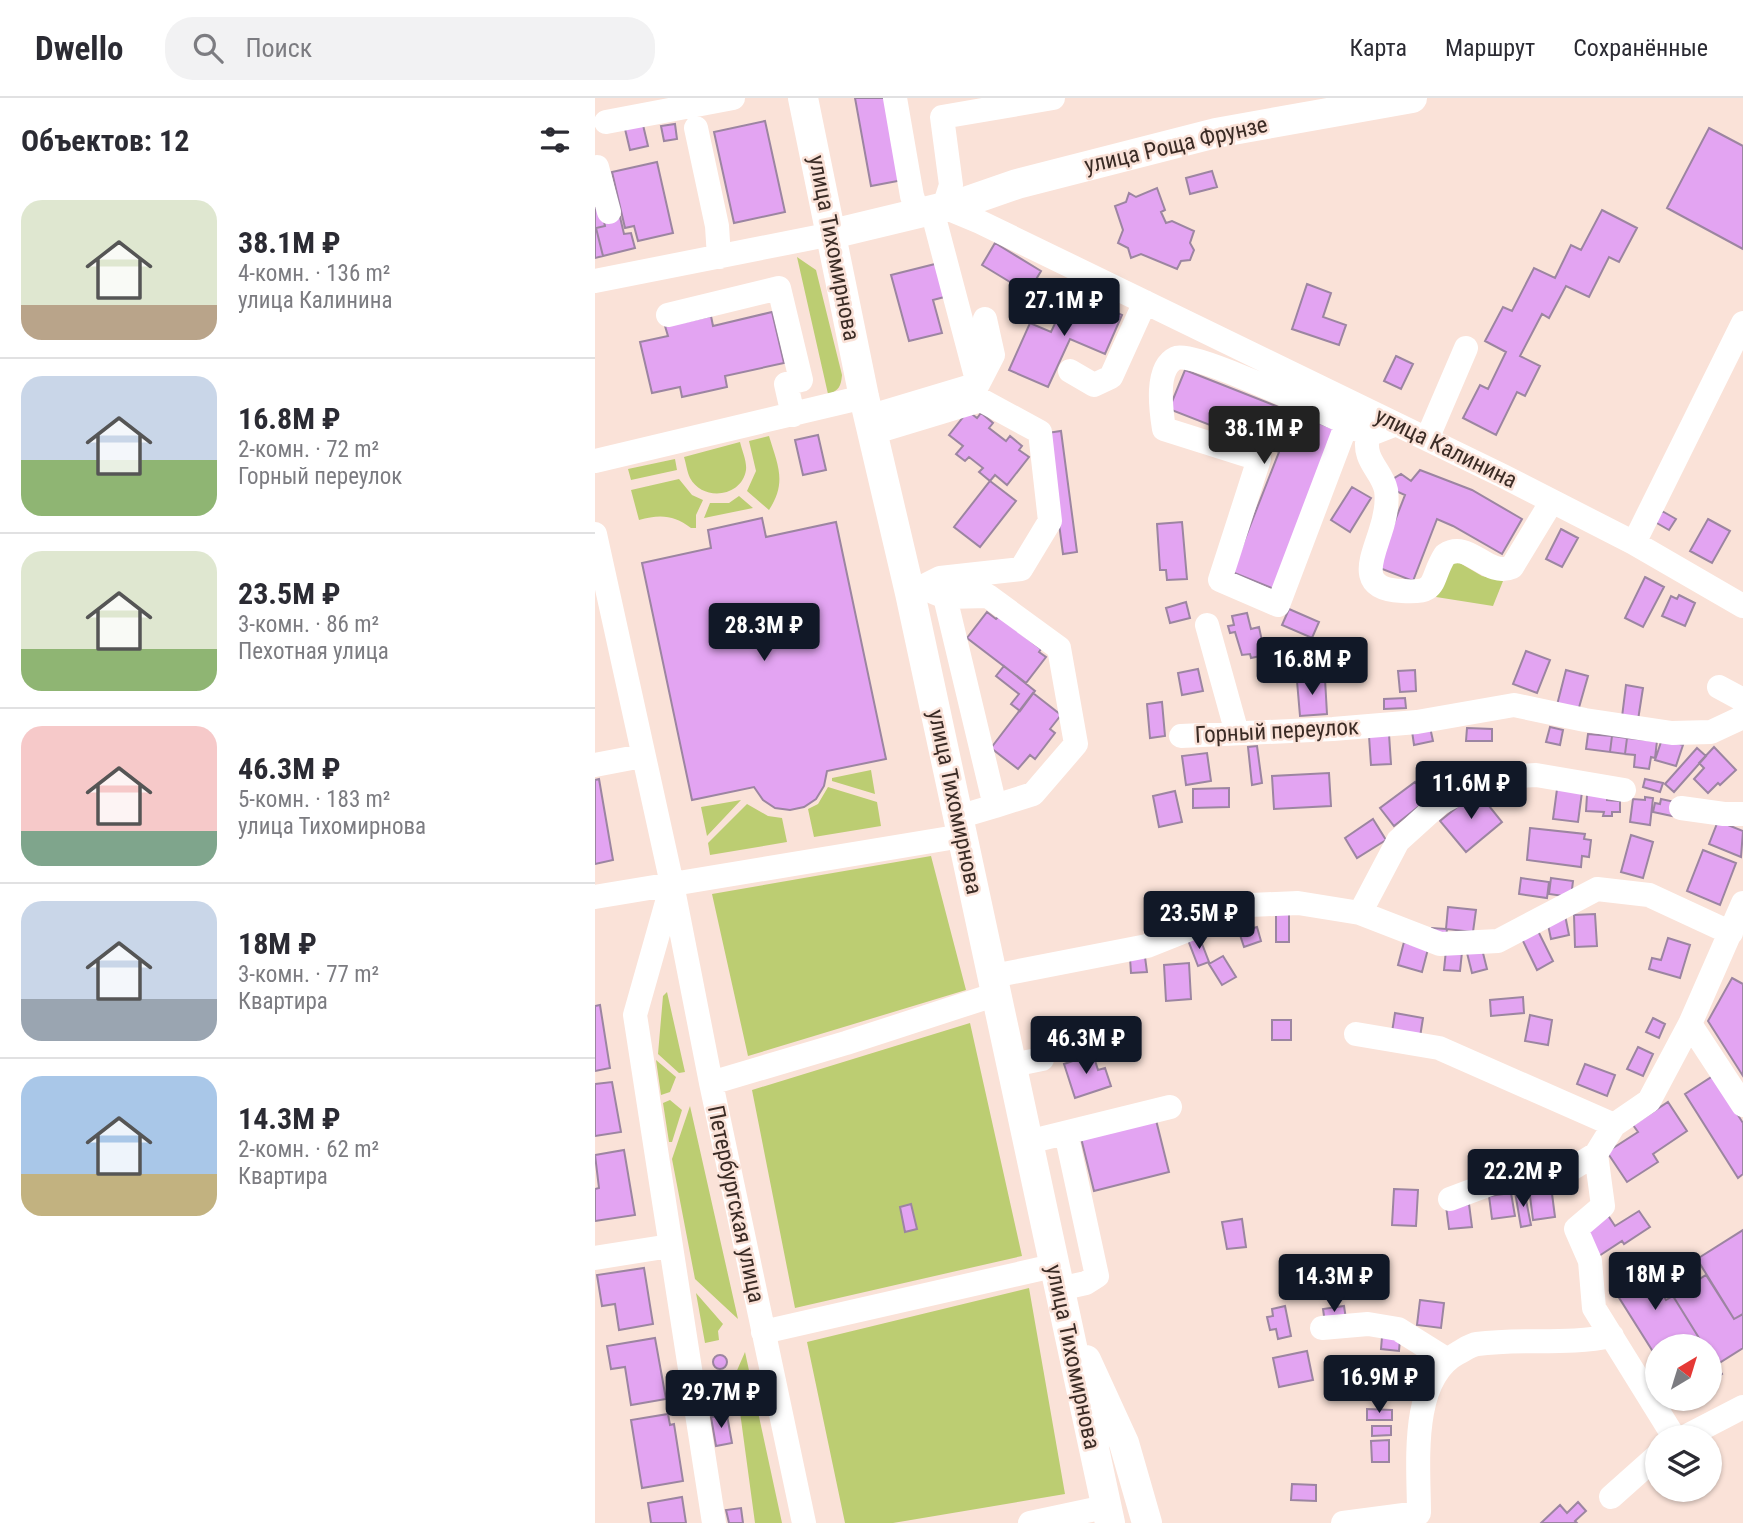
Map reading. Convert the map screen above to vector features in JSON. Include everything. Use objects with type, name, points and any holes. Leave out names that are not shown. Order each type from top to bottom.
[{"type":"main road","name":"улица Тихомирнова","points":[[803,98],[868,415],[926,593],[960,826],[1108,1518]]},
{"type":"main road","name":"улица Роща Фрунзе","points":[[931,210],[1029,181],[1216,133],[1412,98]]},
{"type":"main road","points":[[832,234],[931,210]]},
{"type":"main road","points":[[1059,1289],[1124,1443],[1147,1523]]},
{"type":"street","points":[[606,122],[733,98]]},
{"type":"street","points":[[895,98],[912,196],[931,210],[978,384]]},
{"type":"street","points":[[931,210],[951,186],[942,107],[1053,98]]},
{"type":"street","points":[[696,128],[717,226],[719,257]]},
{"type":"street","points":[[595,168],[597,167],[609,212]]},
{"type":"street","name":"улица Калинина","points":[[931,210],[1145,302],[1427,439],[1634,543],[1743,606]]},
{"type":"street","points":[[595,281],[832,234]]},
{"type":"street","points":[[668,316],[779,288],[801,380],[786,384],[793,415]]},
{"type":"street","points":[[1070,371],[1094,386],[1111,377],[1145,302]]},
{"type":"street","points":[[868,415],[978,384],[993,355],[985,319]]},
{"type":"street","points":[[1634,543],[1743,323]]},
{"type":"street","points":[[1427,439],[1466,348]]},
{"type":"street","points":[[1357,429],[1278,605],[1220,579],[1259,460],[1164,429],[1162,385],[1165,370],[1170,363],[1177,357],[1185,356],[1222,369],[1357,429],[1396,424]]},
{"type":"street","points":[[595,461],[793,415],[868,415],[981,400],[1040,432],[1050,521],[1021,569],[940,578],[926,593]]},
{"type":"street","points":[[1357,429],[1383,482],[1386,494],[1381,529],[1370,559],[1370,574],[1374,582],[1390,589],[1423,591],[1432,584],[1445,555],[1456,550],[1463,551],[1495,569],[1512,567],[1552,500]]},
{"type":"street","name":"Петербургская улица","points":[[595,534],[603,612],[642,756],[672,884],[804,1523]]},
{"type":"street","points":[[595,897],[960,826],[995,806],[1033,794],[1076,744],[1059,648],[988,596],[926,593]]},
{"type":"street","points":[[926,593],[995,806]]},
{"type":"street","points":[[1207,625],[1237,733]]},
{"type":"street","points":[[1719,688],[1743,700]]},
{"type":"street","name":"Горный переулок","points":[[1181,736],[1417,722],[1514,705],[1585,720],[1672,733],[1711,732],[1743,717]]},
{"type":"street","points":[[595,765],[642,756]]},
{"type":"street","points":[[1360,913],[1398,842],[1440,803],[1490,778],[1536,775],[1624,790]]},
{"type":"street","points":[[1681,808],[1743,814]]},
{"type":"street","name":"Петербургская улица","points":[[672,884],[635,1015],[714,1523]]},
{"type":"street","points":[[711,1083],[846,1043],[995,985],[1147,946],[1250,905],[1298,903],[1360,913],[1440,944],[1498,941],[1597,890],[1650,895],[1731,933]]},
{"type":"street","points":[[1450,1199],[1498,1181],[1558,1177],[1596,1154],[1614,1125],[1649,1101],[1690,1024],[1743,903]]},
{"type":"street","points":[[1690,1024],[1743,1105]]},
{"type":"street","points":[[1356,1034],[1439,1048],[1614,1125]]},
{"type":"street","points":[[1012,1065],[1042,1059]]},
{"type":"street","points":[[1028,1142],[1170,1107]]},
{"type":"street","points":[[763,1332],[1059,1289],[1086,1283],[1097,1276],[1066,1133]]},
{"type":"street","points":[[1596,1154],[1603,1206],[1576,1229],[1590,1261],[1594,1308],[1667,1425]]},
{"type":"street","points":[[595,1258],[670,1246]]},
{"type":"street","points":[[1322,1328],[1368,1324],[1398,1329],[1446,1359]]},
{"type":"street","points":[[1343,1523],[1419,1513],[1418,1429],[1432,1377],[1446,1359],[1474,1344],[1587,1341],[1612,1336]]},
{"type":"street","points":[[1708,1425],[1743,1407]]},
{"type":"street","points":[[1611,1497],[1645,1467]]},
{"type":"street","points":[[1030,1523],[1108,1518]]},
{"type":"green space","points":[[797,257],[816,270],[842,375],[839,388],[828,394]]},
{"type":"green space","points":[[769,436],[778,465],[779,482],[775,500],[769,510],[747,491],[756,471],[749,441]]},
{"type":"green space","points":[[740,442],[746,470],[737,486],[730,491],[712,493],[696,486],[689,476],[684,457]]},
{"type":"green space","points":[[675,459],[677,470],[631,480],[628,469]]},
{"type":"green space","points":[[679,479],[692,495],[703,500],[696,515],[696,528],[667,517],[639,520],[631,490]]},
{"type":"green space","points":[[739,496],[753,508],[704,518],[710,503],[729,503]]},
{"type":"green space","points":[[1453,559],[1482,576],[1503,581],[1493,606],[1436,597]]},
{"type":"green space","points":[[871,770],[875,794],[832,781],[832,778]]},
{"type":"green space","points":[[828,787],[877,802],[881,826],[814,837],[808,809],[818,804]]},
{"type":"green space","points":[[741,800],[707,836],[701,807]]},
{"type":"green space","points":[[747,804],[768,816],[782,818],[787,842],[710,855],[708,843]]},
{"type":"green space","points":[[931,856],[966,990],[748,1056],[712,894]]},
{"type":"green space","points":[[667,992],[685,1072],[679,1073],[658,1054],[663,996]]},
{"type":"green space","points":[[970,1023],[1022,1256],[795,1308],[752,1090]]},
{"type":"green space","points":[[656,1060],[676,1077],[670,1092],[661,1095]]},
{"type":"green space","points":[[670,1100],[682,1110],[672,1142],[669,1142],[663,1103]]},
{"type":"green space","points":[[690,1106],[738,1319],[695,1279],[672,1159]]},
{"type":"green space","points":[[1029,1288],[1065,1494],[893,1523],[845,1523],[807,1342]]},
{"type":"green space","points":[[696,1293],[723,1324],[718,1331],[719,1340],[705,1343]]},
{"type":"green space","points":[[745,1352],[782,1523],[755,1523],[735,1375]]},
{"type":"building","points":[[855,98],[888,98],[903,180],[871,186]]},
{"type":"building","points":[[765,121],[785,212],[734,223],[714,132]]},
{"type":"building","points":[[675,124],[677,139],[664,141],[661,126]]},
{"type":"building","points":[[643,125],[648,146],[630,150],[625,129]]},
{"type":"building","points":[[1709,128],[1743,146],[1743,249],[1667,208]]},
{"type":"building","points":[[657,162],[673,233],[638,241],[634,226],[625,228],[612,172]]},
{"type":"building","points":[[1212,171],[1217,187],[1190,194],[1186,178]]},
{"type":"building","points":[[1157,188],[1165,210],[1161,212],[1166,223],[1172,221],[1194,231],[1190,243],[1194,250],[1190,260],[1181,261],[1177,269],[1141,254],[1131,258],[1128,248],[1118,243],[1123,230],[1115,206],[1126,202],[1129,193],[1136,197]]},
{"type":"building","points":[[601,207],[605,226],[596,228],[603,256],[595,258],[595,208]]},
{"type":"building","points":[[1602,210],[1637,228],[1619,262],[1609,257],[1589,297],[1566,286],[1549,318],[1542,314],[1520,356],[1540,366],[1525,396],[1517,392],[1496,435],[1463,418],[1480,385],[1488,389],[1506,352],[1485,341],[1503,307],[1512,311],[1534,268],[1555,278],[1571,245],[1581,250]]},
{"type":"building","points":[[620,217],[624,234],[631,233],[635,248],[603,256],[596,228],[605,226],[604,221]]},
{"type":"building","points":[[995,243],[1041,271],[1028,293],[982,265]]},
{"type":"building","points":[[943,262],[952,295],[933,300],[942,333],[909,341],[891,275]]},
{"type":"building","points":[[1307,284],[1331,293],[1323,317],[1346,325],[1339,345],[1292,329]]},
{"type":"building","points":[[1070,292],[1122,315],[1105,354],[1070,339],[1048,387],[1009,370],[1030,323],[1051,332]]},
{"type":"building","points":[[772,312],[784,363],[725,376],[727,387],[682,397],[680,387],[652,393],[640,342],[668,336],[665,326],[711,316],[713,326]]},
{"type":"building","points":[[1396,356],[1413,364],[1401,389],[1384,381]]},
{"type":"building","points":[[1185,370],[1337,430],[1274,589],[1232,572],[1279,452],[1169,409]]},
{"type":"building","points":[[968,411],[977,418],[981,413],[993,423],[989,428],[1006,441],[1010,436],[1022,446],[1019,450],[1029,457],[1007,485],[995,475],[990,481],[979,472],[983,468],[969,457],[965,461],[956,454],[963,446],[949,435]]},
{"type":"building","points":[[1061,431],[1077,552],[1063,554],[1047,433]]},
{"type":"building","points":[[818,435],[826,470],[803,475],[795,440]]},
{"type":"building","points":[[1420,470],[1472,490],[1522,519],[1502,554],[1437,519],[1413,581],[1377,567],[1405,495],[1388,482],[1401,474],[1411,481]]},
{"type":"building","points":[[990,481],[1016,501],[980,547],[954,527]]},
{"type":"building","points":[[1352,487],[1371,498],[1350,532],[1331,520]]},
{"type":"building","points":[[1662,511],[1676,519],[1669,530],[1655,522]]},
{"type":"building","points":[[762,518],[766,537],[836,522],[886,759],[827,771],[824,786],[816,799],[804,807],[790,810],[775,808],[763,800],[754,787],[692,800],[642,563],[711,548],[708,530]]},
{"type":"building","points":[[1708,519],[1730,531],[1712,563],[1690,551]]},
{"type":"building","points":[[1182,522],[1187,579],[1167,580],[1166,570],[1160,570],[1157,524]]},
{"type":"building","points":[[1561,529],[1578,538],[1562,567],[1546,559]]},
{"type":"building","points":[[1645,577],[1664,587],[1643,627],[1625,618]]},
{"type":"building","points":[[1679,595],[1695,603],[1685,626],[1662,616],[1671,596],[1677,599]]},
{"type":"building","points":[[1186,602],[1190,618],[1170,623],[1166,608]]},
{"type":"building","points":[[1289,609],[1319,622],[1312,638],[1282,625]]},
{"type":"building","points":[[987,612],[996,619],[999,616],[1041,649],[1039,652],[1046,657],[1026,683],[967,638]]},
{"type":"building","points":[[1247,613],[1251,629],[1259,627],[1265,655],[1251,658],[1250,654],[1242,655],[1235,632],[1230,633],[1228,626],[1234,625],[1232,616]]},
{"type":"building","points":[[1526,651],[1550,660],[1537,693],[1513,684]]},
{"type":"building","points":[[1004,666],[1035,691],[1020,711],[1011,704],[1019,694],[996,676]]},
{"type":"building","points":[[1198,669],[1203,691],[1182,695],[1178,673]]},
{"type":"building","points":[[1415,670],[1416,691],[1400,692],[1398,671]]},
{"type":"building","points":[[1566,670],[1588,676],[1578,711],[1557,705]]},
{"type":"building","points":[[1325,679],[1327,714],[1300,716],[1297,681]]},
{"type":"building","points":[[1626,685],[1643,688],[1638,720],[1622,717]]},
{"type":"building","points":[[1033,693],[1061,715],[1050,729],[1055,733],[1035,759],[1030,755],[1018,769],[991,748]]},
{"type":"building","points":[[1405,698],[1406,708],[1384,709],[1384,699]]},
{"type":"building","points":[[1162,702],[1165,736],[1150,738],[1147,704]]},
{"type":"building","points":[[1430,727],[1433,741],[1414,745],[1412,731]]},
{"type":"building","points":[[1550,727],[1563,730],[1560,745],[1546,742]]},
{"type":"building","points":[[1467,728],[1492,729],[1492,741],[1466,741]]},
{"type":"building","points":[[1389,734],[1391,764],[1371,765],[1369,736]]},
{"type":"building","points":[[1588,734],[1612,736],[1610,752],[1586,749]]},
{"type":"building","points":[[1612,736],[1627,738],[1625,754],[1610,752]]},
{"type":"building","points":[[1627,738],[1657,741],[1655,758],[1651,757],[1649,769],[1634,767],[1635,755],[1625,754]]},
{"type":"building","points":[[1662,739],[1683,745],[1676,766],[1655,760]]},
{"type":"building","points":[[1257,746],[1262,783],[1252,785],[1248,747]]},
{"type":"building","points":[[1714,747],[1736,770],[1708,793],[1694,779],[1704,768],[1699,763]]},
{"type":"building","points":[[1697,748],[1706,756],[1674,792],[1665,784]]},
{"type":"building","points":[[1207,753],[1211,781],[1186,785],[1182,756]]},
{"type":"building","points":[[1329,773],[1331,806],[1274,809],[1272,776]]},
{"type":"building","points":[[599,779],[613,860],[595,864],[595,780]]},
{"type":"building","points":[[1645,779],[1663,783],[1660,792],[1643,787]]},
{"type":"building","points":[[1415,782],[1428,799],[1394,826],[1380,808]]},
{"type":"building","points":[[1229,788],[1229,807],[1193,808],[1193,789]]},
{"type":"building","points":[[1557,789],[1582,792],[1578,822],[1553,819]]},
{"type":"building","points":[[1175,791],[1182,822],[1159,827],[1153,796]]},
{"type":"building","points":[[1477,791],[1502,822],[1466,852],[1440,821]]},
{"type":"building","points":[[1607,791],[1607,800],[1620,801],[1620,812],[1603,816],[1604,812],[1586,811],[1587,795]]},
{"type":"building","points":[[1645,797],[1653,798],[1650,825],[1630,822],[1633,799],[1645,800]]},
{"type":"building","points":[[1661,799],[1675,802],[1672,816],[1653,812],[1655,803],[1660,804]]},
{"type":"building","points":[[1373,819],[1386,840],[1357,858],[1345,838]]},
{"type":"building","points":[[1718,821],[1743,831],[1741,857],[1709,844]]},
{"type":"building","points":[[1530,828],[1585,834],[1584,839],[1591,840],[1589,857],[1582,856],[1581,867],[1527,860]]},
{"type":"building","points":[[1631,835],[1653,842],[1643,878],[1621,872]]},
{"type":"building","points":[[1703,850],[1736,863],[1720,905],[1687,891]]},
{"type":"building","points":[[1521,878],[1549,882],[1547,898],[1519,894]]},
{"type":"building","points":[[1551,878],[1573,881],[1571,897],[1549,894]]},
{"type":"building","points":[[1448,907],[1476,910],[1473,932],[1447,929],[1446,939],[1431,937],[1432,928],[1446,929]]},
{"type":"building","points":[[1276,912],[1289,912],[1289,942],[1276,942]]},
{"type":"building","points":[[1595,914],[1597,946],[1575,947],[1574,915]]},
{"type":"building","points":[[1565,915],[1569,935],[1551,939],[1547,920]]},
{"type":"building","points":[[1257,927],[1261,941],[1244,947],[1239,932]]},
{"type":"building","points":[[1538,931],[1553,961],[1537,970],[1522,939]]},
{"type":"building","points":[[1199,936],[1209,962],[1198,966],[1188,940]]},
{"type":"building","points":[[1668,938],[1690,945],[1680,978],[1649,969],[1652,958],[1661,960]]},
{"type":"building","points":[[1404,942],[1428,949],[1422,972],[1398,965]]},
{"type":"building","points":[[1482,949],[1487,969],[1472,973],[1467,953]]},
{"type":"building","points":[[1446,950],[1462,952],[1460,971],[1444,970]]},
{"type":"building","points":[[1223,956],[1236,977],[1222,985],[1209,964]]},
{"type":"building","points":[[1145,957],[1147,972],[1131,973],[1130,958]]},
{"type":"building","points":[[1189,963],[1191,999],[1166,1001],[1164,965]]},
{"type":"building","points":[[1732,978],[1743,984],[1743,1076],[1708,1021]]},
{"type":"building","points":[[1523,997],[1524,1013],[1491,1016],[1490,1000]]},
{"type":"building","points":[[600,1005],[610,1068],[595,1071],[595,1006]]},
{"type":"building","points":[[1395,1013],[1423,1018],[1420,1037],[1392,1032]]},
{"type":"building","points":[[1530,1015],[1552,1020],[1548,1045],[1525,1041]]},
{"type":"building","points":[[1653,1018],[1665,1024],[1659,1038],[1646,1032]]},
{"type":"building","points":[[1272,1020],[1291,1020],[1291,1040],[1272,1040]]},
{"type":"building","points":[[1638,1047],[1653,1054],[1643,1076],[1627,1069]]},
{"type":"building","points":[[1093,1054],[1098,1070],[1105,1068],[1111,1086],[1075,1098],[1064,1064]]},
{"type":"building","points":[[1585,1064],[1615,1075],[1607,1096],[1577,1084]]},
{"type":"building","points":[[1713,1076],[1743,1123],[1743,1174],[1738,1178],[1685,1094]]},
{"type":"building","points":[[612,1082],[621,1132],[595,1136],[595,1084]]},
{"type":"building","points":[[1668,1102],[1687,1131],[1653,1154],[1658,1162],[1627,1182],[1607,1152],[1638,1132],[1633,1125]]},
{"type":"building","points":[[1156,1120],[1169,1172],[1094,1191],[1081,1138]]},
{"type":"building","points":[[624,1150],[635,1215],[595,1221],[595,1189],[599,1188],[595,1155]]},
{"type":"building","points":[[1551,1186],[1555,1217],[1533,1220],[1529,1188]]},
{"type":"building","points":[[1394,1189],[1418,1190],[1416,1226],[1392,1225]]},
{"type":"building","points":[[1524,1190],[1531,1225],[1521,1227],[1515,1192]]},
{"type":"building","points":[[1511,1193],[1515,1216],[1492,1219],[1489,1196]]},
{"type":"building","points":[[911,1204],[917,1229],[905,1232],[900,1207]]},
{"type":"building","points":[[1469,1204],[1472,1227],[1449,1229],[1446,1206]]},
{"type":"building","points":[[1639,1211],[1650,1227],[1599,1256],[1582,1231],[1607,1214],[1615,1226]]},
{"type":"building","points":[[1242,1219],[1246,1247],[1227,1249],[1222,1222]]},
{"type":"building","points":[[1743,1230],[1743,1314],[1734,1319],[1697,1259]]},
{"type":"building","points":[[1643,1264],[1666,1300],[1673,1296],[1697,1334],[1645,1334],[1645,1339],[1611,1285]]},
{"type":"building","points":[[644,1268],[653,1324],[619,1330],[615,1304],[602,1306],[597,1275]]},
{"type":"building","points":[[1706,1275],[1734,1319],[1743,1314],[1743,1348],[1722,1361],[1722,1334],[1697,1334],[1673,1296]]},
{"type":"building","points":[[1420,1300],[1444,1303],[1441,1328],[1417,1325]]},
{"type":"building","points":[[1285,1306],[1291,1336],[1278,1339],[1276,1329],[1270,1330],[1267,1317],[1273,1316],[1272,1309]]},
{"type":"building","points":[[1344,1306],[1346,1319],[1325,1323],[1323,1309]]},
{"type":"building","points":[[1382,1337],[1400,1339],[1399,1351],[1381,1349]]},
{"type":"building","points":[[655,1338],[666,1399],[631,1405],[625,1367],[611,1369],[607,1346]]},
{"type":"building","points":[[1307,1351],[1313,1380],[1279,1387],[1273,1358]]},
{"type":"building","points":[[717,1355],[723,1355],[727,1362],[723,1369],[717,1369],[713,1365],[713,1359]]},
{"type":"building","points":[[1367,1409],[1392,1410],[1392,1420],[1367,1420]]},
{"type":"building","points":[[668,1414],[670,1425],[674,1424],[683,1481],[642,1488],[631,1420]]},
{"type":"building","points":[[727,1415],[732,1443],[716,1446],[711,1417]]},
{"type":"building","points":[[1372,1426],[1391,1426],[1391,1435],[1372,1436]]},
{"type":"building","points":[[1389,1440],[1389,1462],[1372,1462],[1371,1441]]},
{"type":"building","points":[[1292,1484],[1316,1485],[1316,1501],[1291,1500]]},
{"type":"building","points":[[682,1497],[686,1523],[651,1523],[648,1503]]},
{"type":"building","points":[[1578,1502],[1586,1511],[1575,1521],[1577,1523],[1541,1523],[1560,1505],[1567,1513]]},
{"type":"building","points":[[741,1508],[743,1523],[729,1523],[726,1510]]}]
